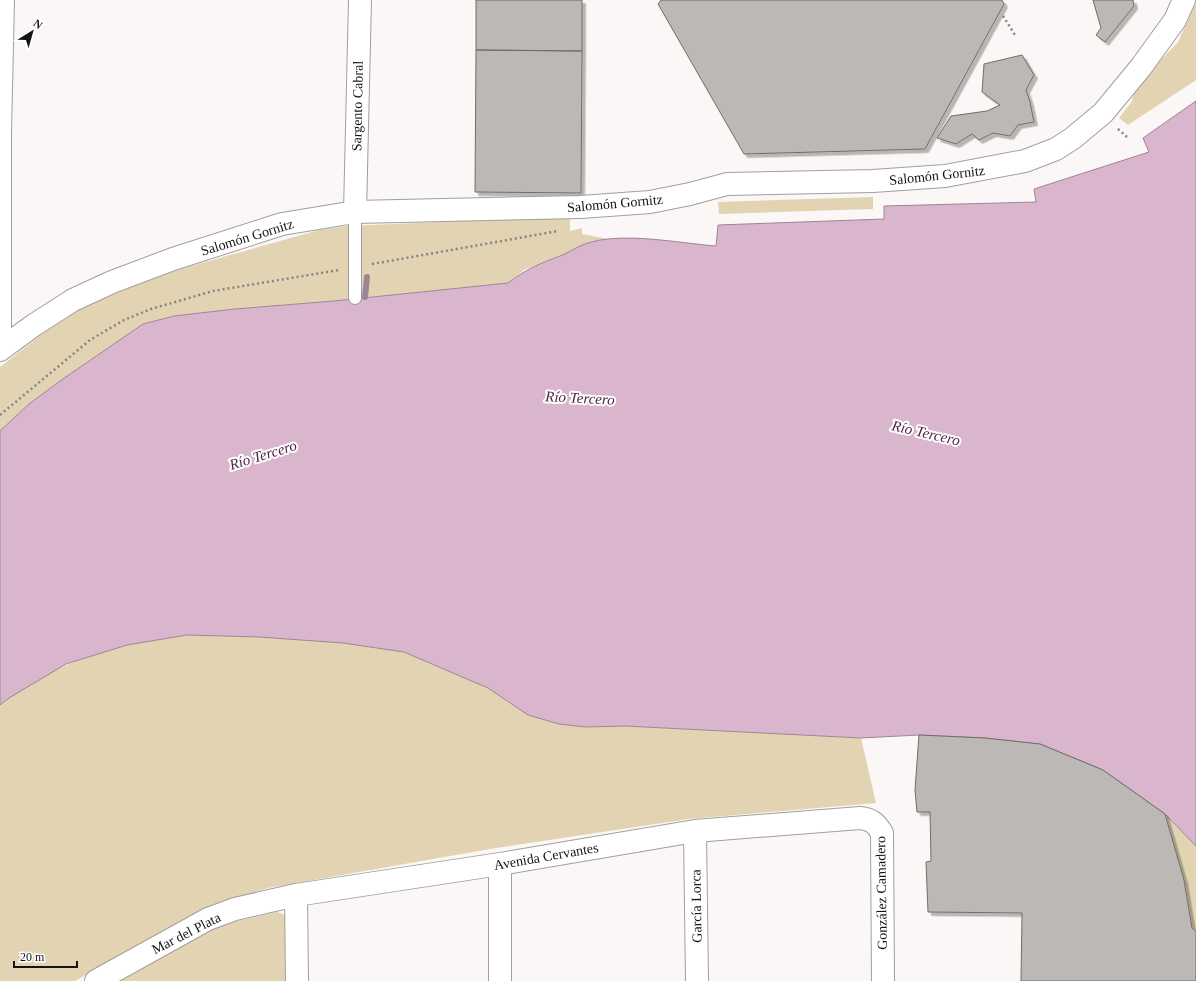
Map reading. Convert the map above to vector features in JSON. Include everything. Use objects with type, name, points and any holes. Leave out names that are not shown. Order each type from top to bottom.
[{"type":"street","points":[[0,350],[0,133],[3,0]]},
{"type":"street","name":"Sargento Cabral","points":[[355,212],[360,0]]},
{"type":"street","name":"Salomón Gornitz","points":[[0,350],[34,325],[73,300],[112,282],[174,259],[282,224],[355,212],[582,207],[650,202],[690,194],[727,184],[873,181],[945,176],[1025,161],[1056,149],[1073,138],[1102,113],[1141,67],[1175,20],[1184,0]]},
{"type":"street","name":"Avenida Cervantes","points":[[235,909],[296,895],[500,864],[695,831],[860,818]]},
{"type":"street","name":"González Camadero","points":[[860,818],[869,819],[877,824],[882,833],[883,981]]},
{"type":"street","name":"García Lorca","points":[[695,831],[697,981]]},
{"type":"street","points":[[500,864],[500,981]]},
{"type":"street","points":[[296,895],[297,981]]},
{"type":"street","name":"Mar del Plata","points":[[96,981],[127,973],[208,919],[235,909]]},
{"type":"lane","points":[[355,212],[355,298]]},
{"type":"path","points":[[1003,16],[1015,35]]},
{"type":"path","points":[[0,415],[90,340],[124,320],[151,309],[213,292],[558,231]]},
{"type":"shaded area","points":[[1196,3],[1196,80],[1128,125],[1119,118],[1133,100],[1132,99],[1137,85],[1178,42]]},
{"type":"shaded area","points":[[873,197],[873,209],[719,214],[718,202]]},
{"type":"shaded area","points":[[570,216],[570,231],[582,228],[582,234],[608,239],[585,244],[524,270],[508,283],[334,301],[235,309],[174,316],[143,324],[29,404],[0,431],[0,367],[68,314],[98,298],[163,274],[319,230],[347,226]]},
{"type":"shaded area","points":[[187,635],[259,637],[343,643],[404,652],[488,688],[528,715],[585,727],[625,726],[861,738],[876,803],[689,819],[490,849],[268,888],[215,905],[75,981],[0,981],[0,705],[43,676],[76,661],[133,643]]},
{"type":"shaded area","points":[[1165,814],[1196,846],[1196,931],[1192,928],[1184,880]]},
{"type":"shaded area","points":[[277,912],[286,915],[290,981],[119,981],[220,925]]},
{"type":"water","name":"Río Tercero","points":[[1196,101],[1196,846],[1165,814],[1103,770],[1040,744],[985,738],[919,735],[861,738],[625,726],[585,727],[559,724],[528,715],[488,688],[404,652],[343,643],[259,637],[187,635],[127,645],[66,664],[0,705],[0,431],[29,404],[143,324],[174,316],[235,309],[334,301],[508,283],[533,267],[563,255],[582,245],[599,240],[632,238],[716,246],[718,225],[884,219],[884,206],[1036,202],[1034,189],[1149,152],[1143,138]]},
{"type":"building","points":[[476,0],[582,0],[582,51],[476,50]]},
{"type":"building","points":[[661,0],[1002,0],[1004,4],[925,149],[744,154],[658,4]]},
{"type":"building","points":[[1093,0],[1133,0],[1134,6],[1105,42],[1096,35],[1101,28]]},
{"type":"building","points":[[476,50],[582,51],[581,193],[475,192]]},
{"type":"building","points":[[1022,55],[1034,75],[1026,90],[1034,122],[1018,125],[1010,136],[993,133],[979,140],[972,134],[956,144],[937,138],[951,116],[987,111],[1000,105],[982,92],[984,64]]},
{"type":"building","points":[[919,735],[985,738],[1040,744],[1103,770],[1165,814],[1184,880],[1192,928],[1196,931],[1196,981],[1021,981],[1022,913],[928,912],[926,862],[931,861],[930,812],[917,812],[915,790]]},
{"type":"waterway","points":[[365,297],[367,277]]}]
